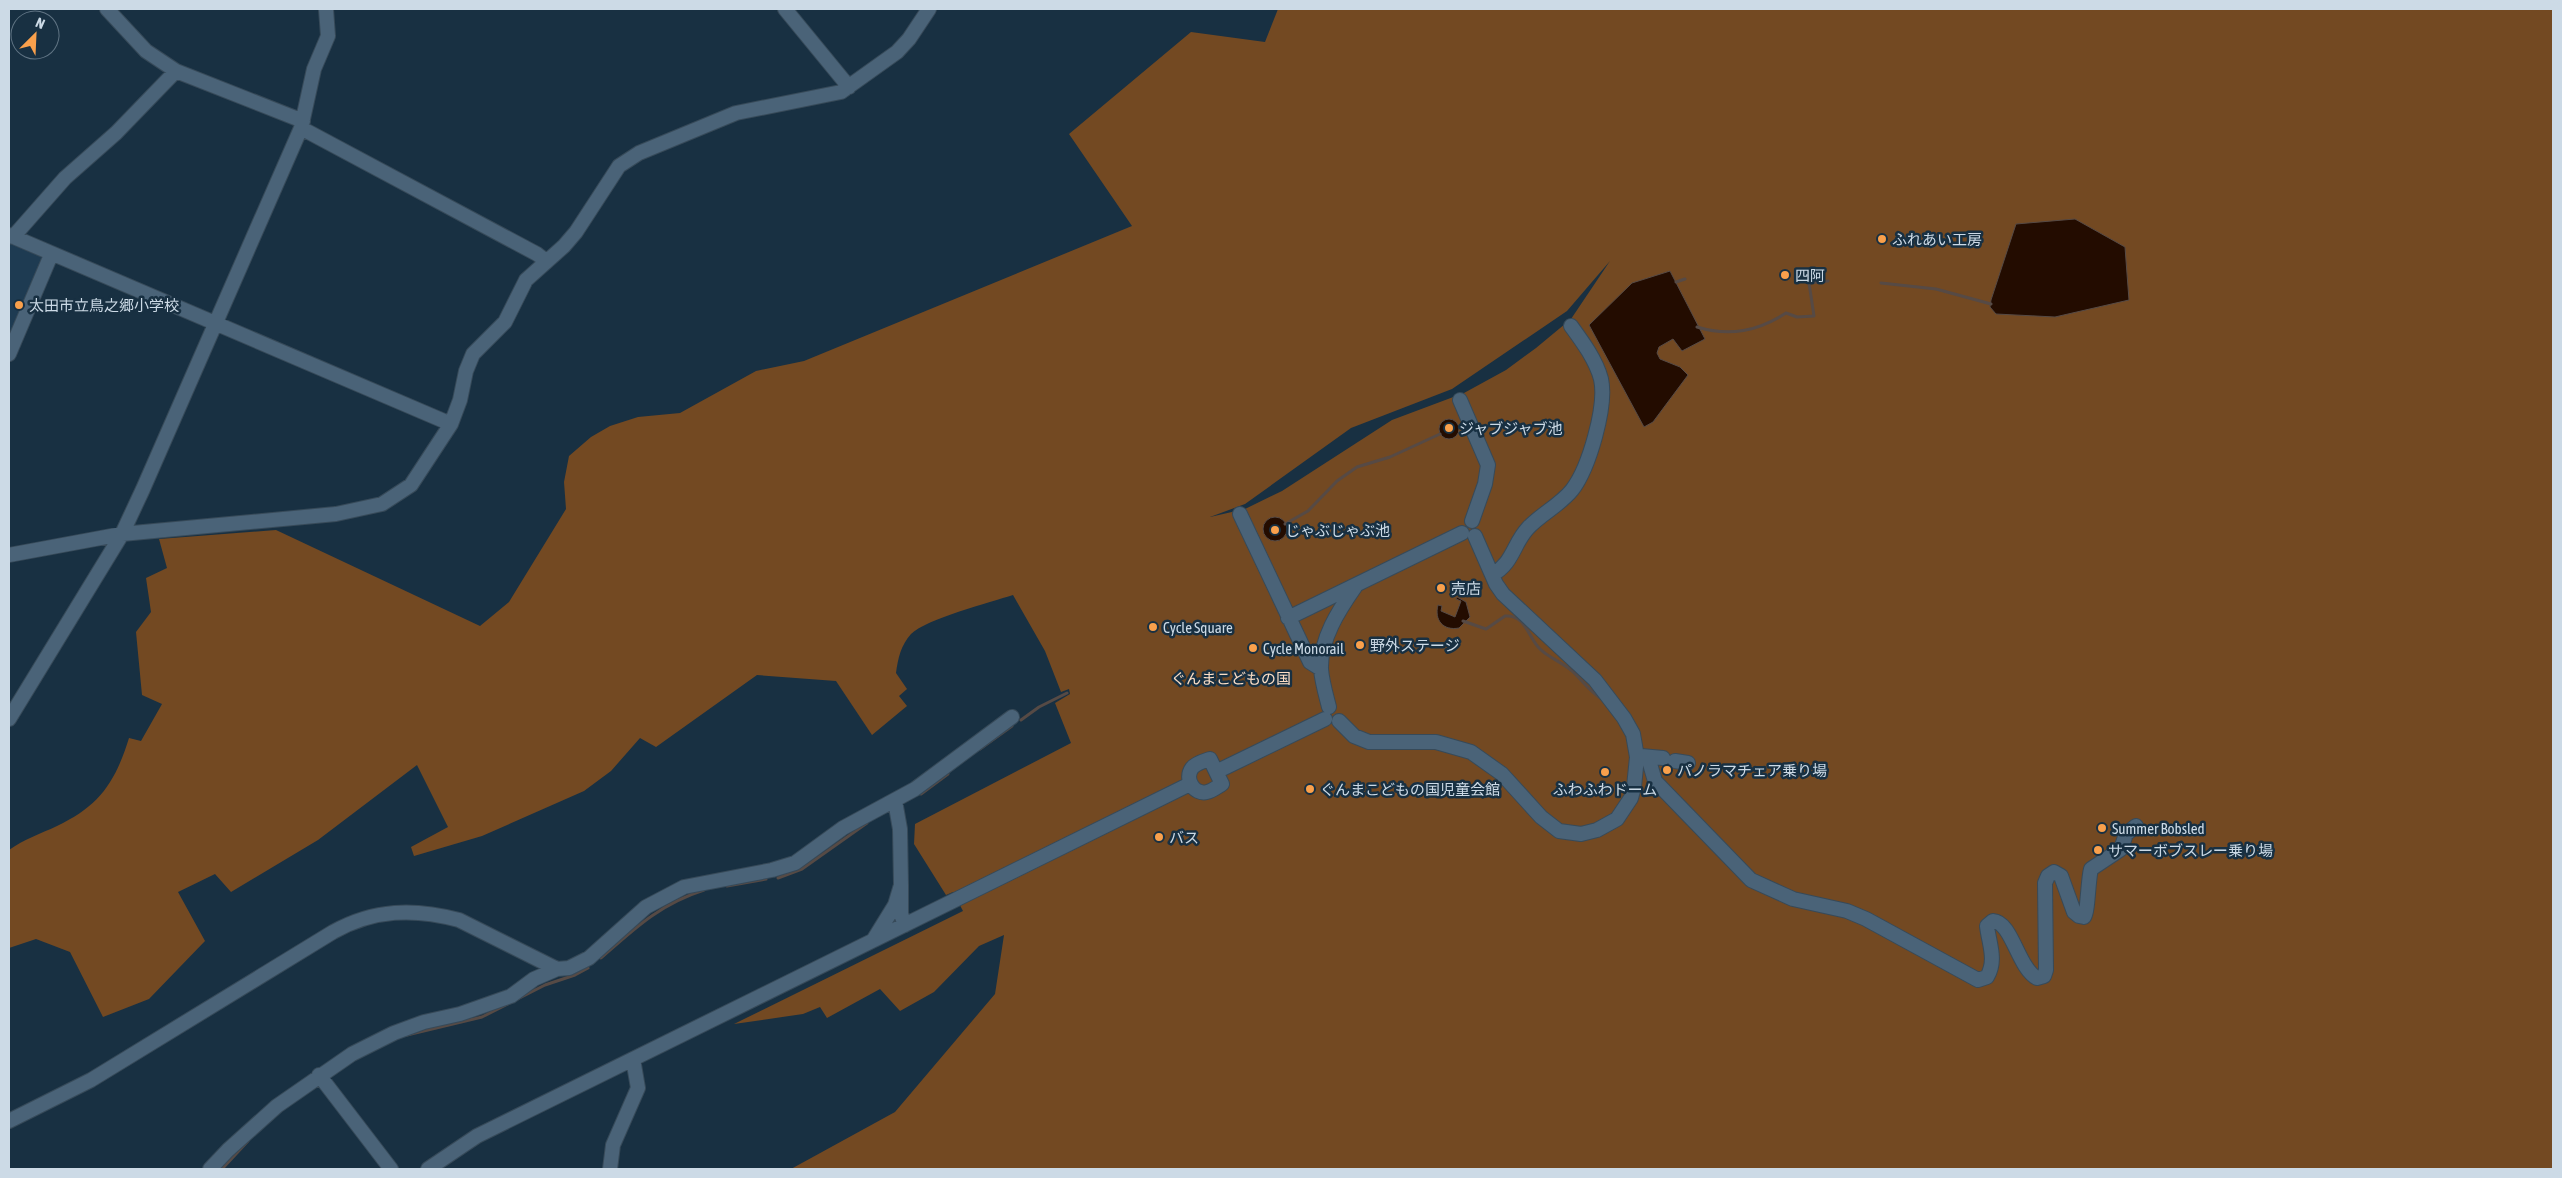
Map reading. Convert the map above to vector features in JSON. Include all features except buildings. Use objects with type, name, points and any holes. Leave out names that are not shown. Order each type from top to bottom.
[{"type":"street","points":[[107,9],[146,51],[176,71],[302,125],[538,254],[546,261]]},
{"type":"street","points":[[9,719],[122,534],[217,324],[302,125],[314,69],[328,36],[326,9]]},
{"type":"street","points":[[785,9],[849,87]]},
{"type":"street","points":[[9,555],[122,534],[290,520],[336,514],[382,504],[411,485],[451,424],[460,400],[466,371],[473,354],[505,322],[526,280],[564,246],[576,232],[613,172],[625,162],[736,114],[822,97],[849,87],[896,52],[909,39],[929,9]]},
{"type":"street","points":[[176,71],[116,133],[65,178],[11,236],[51,255],[451,424]]},
{"type":"street","points":[[9,354],[51,255]]},
{"type":"street","points":[[1492,575],[1502,568],[1513,556],[1527,529],[1572,490],[1588,460],[1593,446],[1603,391],[1595,364],[1571,326]]},
{"type":"street","points":[[1288,618],[1478,532],[1478,526],[1472,521],[1485,484],[1488,466],[1460,400]]},
{"type":"street","points":[[1240,514],[1310,662],[1321,669]]},
{"type":"street","points":[[1468,535],[1504,594],[1595,680],[1609,696],[1633,734],[1655,781],[1751,880],[1793,899],[1847,911],[1866,919],[1978,980],[1987,977],[1992,965],[1987,926],[1992,921],[2000,922],[2005,927],[2012,944],[2031,974],[2037,978],[2044,976],[2046,970],[2045,884],[2048,876],[2054,872],[2061,876],[2074,912],[2079,916],[2084,916],[2088,912],[2087,889],[2091,869],[2121,849],[2126,834],[2136,826]]},
{"type":"street","points":[[1356,586],[1333,622],[1323,649],[1321,669],[1331,716],[1354,736],[1369,742],[1436,742],[1471,752],[1502,774],[1550,825],[1568,834],[1596,830],[1617,819],[1634,787],[1643,756]]},
{"type":"street","points":[[1222,769],[1331,716]]},
{"type":"street","points":[[210,1169],[228,1150],[277,1106],[319,1075],[352,1054],[394,1032],[424,1022],[460,1014],[512,996],[534,979],[557,969],[569,968],[589,958],[628,922],[659,899],[693,884],[787,866],[803,858],[842,828],[871,811],[895,801],[1012,717]]},
{"type":"street","points":[[1643,756],[1676,761]]},
{"type":"street","points":[[428,1169],[477,1136],[1190,784]]},
{"type":"street","points":[[895,801],[900,829],[901,914],[905,925]]},
{"type":"street","points":[[872,941],[892,910],[901,885]]},
{"type":"street","points":[[9,1121],[91,1080],[333,932],[368,916],[383,912],[443,916],[459,920],[557,969]]},
{"type":"street","points":[[610,1169],[613,1146],[638,1088],[632,1059]]},
{"type":"street","points":[[319,1075],[391,1169]]},
{"type":"shaded area","points":[[2075,219],[2125,247],[2129,300],[2055,317],[1996,314],[1990,307],[1991,300],[2016,224]]},
{"type":"shaded area","name":"太田市立鳥之郷小学校","points":[[9,235],[51,255],[9,354]]},
{"type":"shaded area","points":[[1670,271],[1705,339],[1682,351],[1673,339],[1659,347],[1657,353],[1660,359],[1680,367],[1688,375],[1653,422],[1644,427],[1589,325],[1632,283]]},
{"type":"shaded area","name":"ジャブジャブ池","points":[[1449,419],[1456,422],[1459,429],[1456,436],[1449,439],[1442,436],[1439,429],[1442,422]]},
{"type":"shaded area","name":"じゃぶじゃぶ池","points":[[1275,517],[1280,518],[1286,524],[1286,534],[1280,540],[1275,541],[1270,540],[1264,534],[1263,529],[1264,524],[1270,518]]},
{"type":"shaded area","points":[[1457,597],[1466,602],[1470,617],[1459,628],[1448,628],[1439,620],[1437,615],[1438,605],[1442,606],[1441,611],[1455,617],[1461,601],[1456,599]]},
{"type":"green space","name":"ぐんまこどもの国","points":[[1278,9],[2553,9],[2553,1169],[791,1169],[895,1112],[995,994],[1004,935],[979,946],[934,992],[900,1011],[880,989],[827,1018],[820,1007],[803,1014],[734,1024],[963,911],[953,892],[946,895],[914,844],[915,824],[1071,743],[1055,703],[1070,694],[1069,689],[1061,692],[1045,651],[1013,595],[944,617],[919,628],[911,634],[900,652],[896,673],[907,689],[899,696],[907,706],[872,735],[836,681],[757,675],[656,747],[640,738],[611,771],[584,791],[482,836],[414,856],[411,847],[448,827],[417,765],[318,840],[231,892],[215,874],[178,892],[205,941],[149,999],[103,1017],[70,952],[36,939],[9,948],[9,850],[72,818],[95,801],[104,791],[118,768],[129,738],[141,741],[162,704],[142,695],[136,632],[151,612],[146,578],[167,568],[159,539],[276,530],[480,626],[509,602],[566,509],[564,482],[569,456],[591,437],[610,426],[638,417],[680,413],[756,371],[804,361],[1132,226],[1069,134],[1191,32],[1265,42]],"holes":[[[1610,261],[1571,319],[1506,370],[1464,393],[1392,420],[1282,491],[1245,509],[1210,517],[1245,504],[1351,428],[1452,389],[1567,311]]]},
{"type":"waterway","points":[[1676,282],[1685,279]]},
{"type":"waterway","points":[[1697,327],[1721,332],[1743,331],[1765,324],[1786,313],[1797,317],[1814,316],[1809,283],[1828,281]]},
{"type":"waterway","points":[[1881,283],[1936,289],[1991,304]]},
{"type":"waterway","points":[[1285,524],[1308,511],[1337,481],[1357,467],[1390,457],[1440,434]]},
{"type":"waterway","points":[[1463,621],[1486,629],[1505,616],[1512,616],[1518,619],[1540,649],[1568,668],[1594,694],[1603,700]]},
{"type":"waterway","points":[[1021,720],[1039,707],[1067,693]]},
{"type":"waterway","points":[[980,749],[1012,726]]},
{"type":"waterway","points":[[921,794],[948,774]]},
{"type":"waterway","points":[[778,878],[802,869],[867,823]]},
{"type":"waterway","points":[[727,886],[766,879]]},
{"type":"waterway","points":[[601,958],[637,927],[661,910],[674,902],[704,890]]},
{"type":"waterway","points":[[407,1035],[482,1017],[545,985],[575,975],[588,968]]},
{"type":"waterway","points":[[222,1169],[248,1141]]},
{"type":"place","name":"ふれあい工房","points":[[1882,239]]},
{"type":"place","name":"四阿","points":[[1785,275]]},
{"type":"place","name":"太田市立鳥之郷小学校","points":[[19,305]]},
{"type":"place","name":"ジャブジャブ池","points":[[1449,428]]},
{"type":"place","name":"じゃぶじゃぶ池","points":[[1275,530]]},
{"type":"place","name":"売店","points":[[1441,588]]},
{"type":"place","name":"Cycle Square","points":[[1153,627]]},
{"type":"place","name":"野外ステージ","points":[[1360,645]]},
{"type":"place","name":"Cycle Monorail","points":[[1253,648]]},
{"type":"place","name":"パノラマチェア乗り場","points":[[1667,770]]},
{"type":"place","name":"ふわふわドーム","points":[[1605,772]]},
{"type":"place","name":"ぐんまこどもの国児童会館","points":[[1310,789]]},
{"type":"place","name":"Summer Bobsled","points":[[2102,828]]},
{"type":"place","name":"バス","points":[[1159,837]]},
{"type":"place","name":"サマーボブスレー乗り場","points":[[2098,850]]}]
